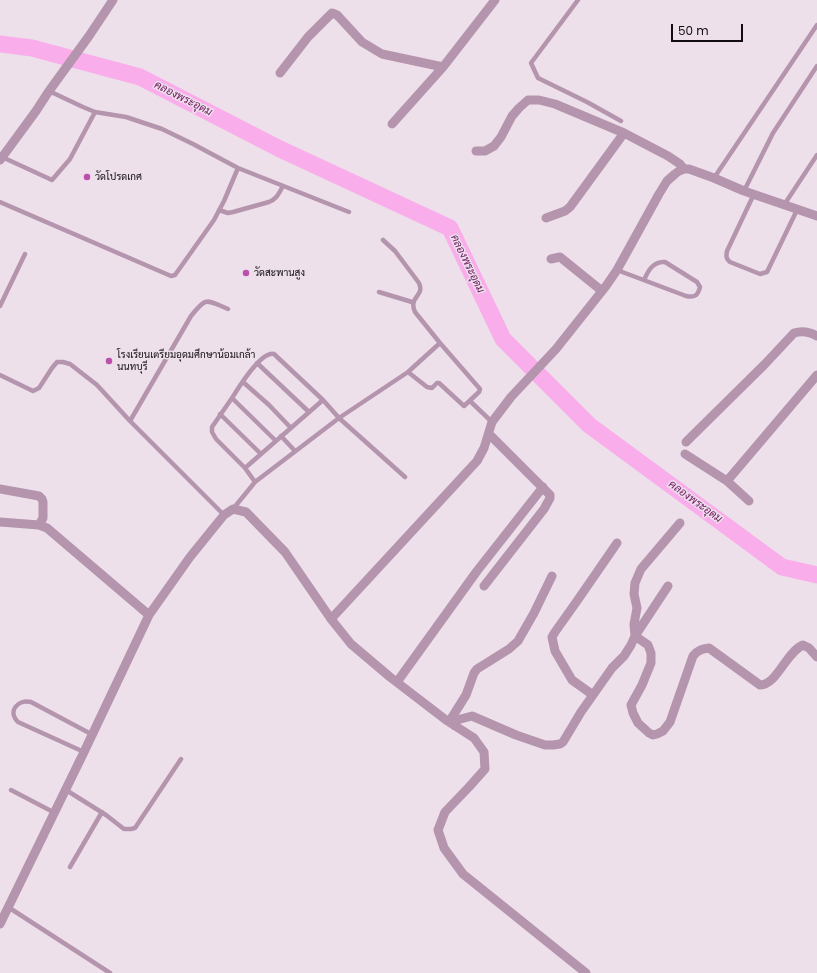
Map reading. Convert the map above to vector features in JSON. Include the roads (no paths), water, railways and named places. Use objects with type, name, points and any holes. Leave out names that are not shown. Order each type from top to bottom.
[{"type":"street","points":[[1,158],[36,111],[113,0]]},
{"type":"street","points":[[392,124],[443,67],[495,0]]},
{"type":"street","points":[[280,73],[308,38],[332,13],[339,17],[362,42],[382,54],[443,67]]},
{"type":"street","points":[[476,151],[484,151],[494,146],[512,116],[519,108],[528,100],[539,100],[555,104],[624,133],[668,156],[680,164],[684,169]]},
{"type":"street","points":[[546,218],[565,211],[570,207],[624,133]]},
{"type":"street","points":[[331,619],[477,462],[484,448],[492,422],[511,397],[556,349],[602,291],[617,270],[667,181],[675,174],[684,169],[689,169],[744,191],[817,216]]},
{"type":"street","points":[[551,259],[560,258],[602,291]]},
{"type":"street","points":[[686,442],[794,333],[805,331],[817,336]]},
{"type":"street","points":[[727,481],[817,375]]},
{"type":"street","points":[[484,586],[544,509],[550,498],[550,495],[489,434]]},
{"type":"street","points":[[685,454],[727,481],[749,501]]},
{"type":"street","points":[[397,682],[477,571],[542,487]]},
{"type":"street","points":[[0,490],[39,496],[43,502],[43,518],[39,525]]},
{"type":"street","points":[[0,924],[55,813],[149,615],[190,557],[224,515],[233,509],[246,512],[285,552],[331,619],[351,644],[397,682],[452,724],[474,738],[484,752],[485,769],[470,787],[445,812],[438,830],[444,848],[463,874],[586,973]]},
{"type":"street","points":[[0,522],[39,525],[47,528],[149,615]]},
{"type":"street","points":[[635,636],[634,624],[637,608],[634,594],[634,582],[642,569],[680,523]]},
{"type":"street","points":[[593,695],[572,680],[555,651],[552,637],[617,543]]},
{"type":"street","points":[[452,724],[466,695],[474,673],[477,669],[509,649],[518,641],[552,576]]},
{"type":"street","points":[[452,724],[457,720],[472,716],[516,735],[545,745],[560,744],[563,742],[581,712],[612,668],[624,656],[635,636],[668,586]]},
{"type":"street","points":[[635,636],[648,645],[651,653],[651,663],[642,685],[631,705],[638,723],[648,733],[653,735],[663,731],[670,722],[693,656],[701,649],[709,648],[760,685],[764,685],[772,680],[793,651],[799,646],[803,644],[817,656]]},
{"type":"lane","points":[[578,0],[531,63],[538,78],[587,102],[621,121]]},
{"type":"lane","points":[[714,178],[817,24]]},
{"type":"lane","points":[[744,191],[773,133],[817,66]]},
{"type":"lane","points":[[49,91],[95,112],[126,116],[162,129],[238,168],[349,212]]},
{"type":"lane","points":[[1,158],[52,180],[70,159],[95,112]]},
{"type":"lane","points":[[784,205],[817,155]]},
{"type":"lane","points":[[0,202],[171,276],[175,275],[214,220],[238,168]]},
{"type":"lane","points":[[219,210],[228,213],[269,202],[279,194],[283,186]]},
{"type":"lane","points":[[754,194],[726,256],[730,262],[760,274],[767,272],[797,210]]},
{"type":"lane","points":[[383,240],[395,251],[419,283],[421,288],[420,291],[412,302],[415,312],[480,389],[479,392],[464,406],[439,383],[432,388],[427,387],[408,372]]},
{"type":"lane","points":[[0,306],[25,254]]},
{"type":"lane","points":[[617,270],[644,280],[691,297],[698,292],[700,287],[697,282],[665,262],[660,261],[654,265],[644,280]]},
{"type":"lane","points":[[379,292],[412,302]]},
{"type":"lane","points":[[130,421],[191,316],[199,306],[203,302],[208,301],[228,308]]},
{"type":"lane","points":[[233,509],[255,482],[339,418],[408,372],[440,343]]},
{"type":"lane","points":[[255,482],[245,468],[216,439],[212,432],[212,427],[242,382],[257,363],[272,353],[323,400],[339,418],[405,477]]},
{"type":"lane","points":[[0,374],[34,392],[39,388],[57,362],[70,364],[97,385],[130,421],[224,515]]},
{"type":"lane","points":[[257,363],[309,412]]},
{"type":"lane","points":[[242,382],[270,405],[291,428]]},
{"type":"lane","points":[[232,398],[276,441]]},
{"type":"lane","points":[[245,468],[323,400]]},
{"type":"lane","points":[[470,401],[492,422]]},
{"type":"lane","points":[[220,414],[261,454]]},
{"type":"lane","points":[[281,436],[295,452]]},
{"type":"lane","points":[[84,752],[18,722],[13,715],[14,709],[21,702],[31,702],[93,734]]},
{"type":"lane","points":[[66,790],[102,812],[124,829],[135,828],[181,759]]},
{"type":"lane","points":[[11,790],[55,813]]},
{"type":"lane","points":[[70,867],[102,812]]},
{"type":"lane","points":[[8,907],[110,973]]},
{"type":"waterway","name":"คลองพระอุดม","points":[[0,44],[32,48],[140,77],[280,149],[450,228],[503,339],[589,425],[782,567],[817,575]]},
{"type":"place","name":"วัดโปรดเกศ","points":[[87,177]]},
{"type":"place","name":"วัดสะพานสูง","points":[[246,273]]},
{"type":"place","name":"โรงเรียนเตรียมอุดมศึกษาน้อมเกล้า นนทบุรี","points":[[109,361]]}]
